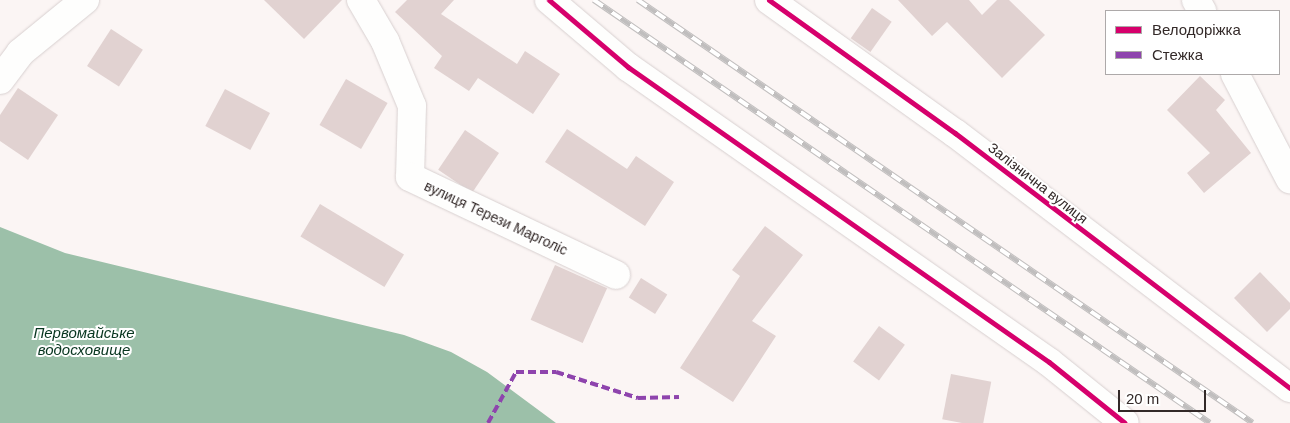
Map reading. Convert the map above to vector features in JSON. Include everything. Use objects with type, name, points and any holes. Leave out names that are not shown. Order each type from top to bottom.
[{"type":"street","points":[[0,80],[20,53],[85,0]]},
{"type":"street","name":"вулиця Терези Марголіс","points":[[361,0],[385,40],[412,106],[410,177],[616,275]]},
{"type":"street","points":[[549,0],[628,67],[1048,362],[1125,423]]},
{"type":"street","name":"Залізнична вулиця","points":[[769,0],[955,133],[1290,388]]},
{"type":"street","points":[[1236,75],[1290,179]]},
{"type":"water","name":"Первомайське водосховище","points":[[0,227],[65,253],[404,335],[451,352],[487,372],[556,423],[0,423]]},
{"type":"building","points":[[264,0],[342,0],[304,39]]},
{"type":"building","points":[[407,0],[454,0],[441,14],[517,64],[525,51],[560,74],[533,114],[478,78],[469,91],[434,68],[442,56],[395,12]]},
{"type":"building","points":[[898,0],[969,0],[982,15],[997,0],[1009,0],[1045,35],[1002,78],[947,22],[932,36]]},
{"type":"building","points":[[872,8],[892,22],[870,52],[851,38]]},
{"type":"building","points":[[111,29],[143,50],[119,87],[87,66]]},
{"type":"building","points":[[1200,76],[1225,100],[1216,110],[1251,153],[1204,193],[1187,173],[1210,153],[1167,110]]},
{"type":"building","points":[[346,79],[388,103],[361,149],[320,125]]},
{"type":"building","points":[[18,88],[58,115],[28,160],[0,141],[0,115]]},
{"type":"building","points":[[225,89],[270,113],[250,150],[205,126]]},
{"type":"building","points":[[567,129],[627,169],[636,156],[674,182],[645,226],[545,162]]},
{"type":"building","points":[[465,130],[499,153],[472,193],[438,170]]},
{"type":"building","points":[[320,204],[404,254],[384,287],[300,237]]},
{"type":"building","points":[[765,226],[803,255],[752,321],[776,336],[733,402],[680,368],[740,276],[732,270]]},
{"type":"building","points":[[555,265],[607,288],[583,343],[531,320]]},
{"type":"building","points":[[1260,272],[1290,303],[1290,309],[1267,332],[1234,298]]},
{"type":"building","points":[[641,278],[667,294],[655,314],[629,298]]},
{"type":"building","points":[[879,326],[905,345],[879,380],[853,362]]},
{"type":"building","points":[[951,374],[991,382],[983,423],[962,423],[942,419]]},
{"type":"railway","points":[[594,0],[1210,423]]},
{"type":"railway","points":[[638,0],[1253,423]]},
{"type":"marked path","points":[[488,423],[516,372],[556,372],[638,398],[679,397]]},
{"type":"cycle path","points":[[549,0],[628,67],[1049,362],[1125,423]]},
{"type":"cycle path","points":[[769,0],[955,133],[1290,388]]}]
